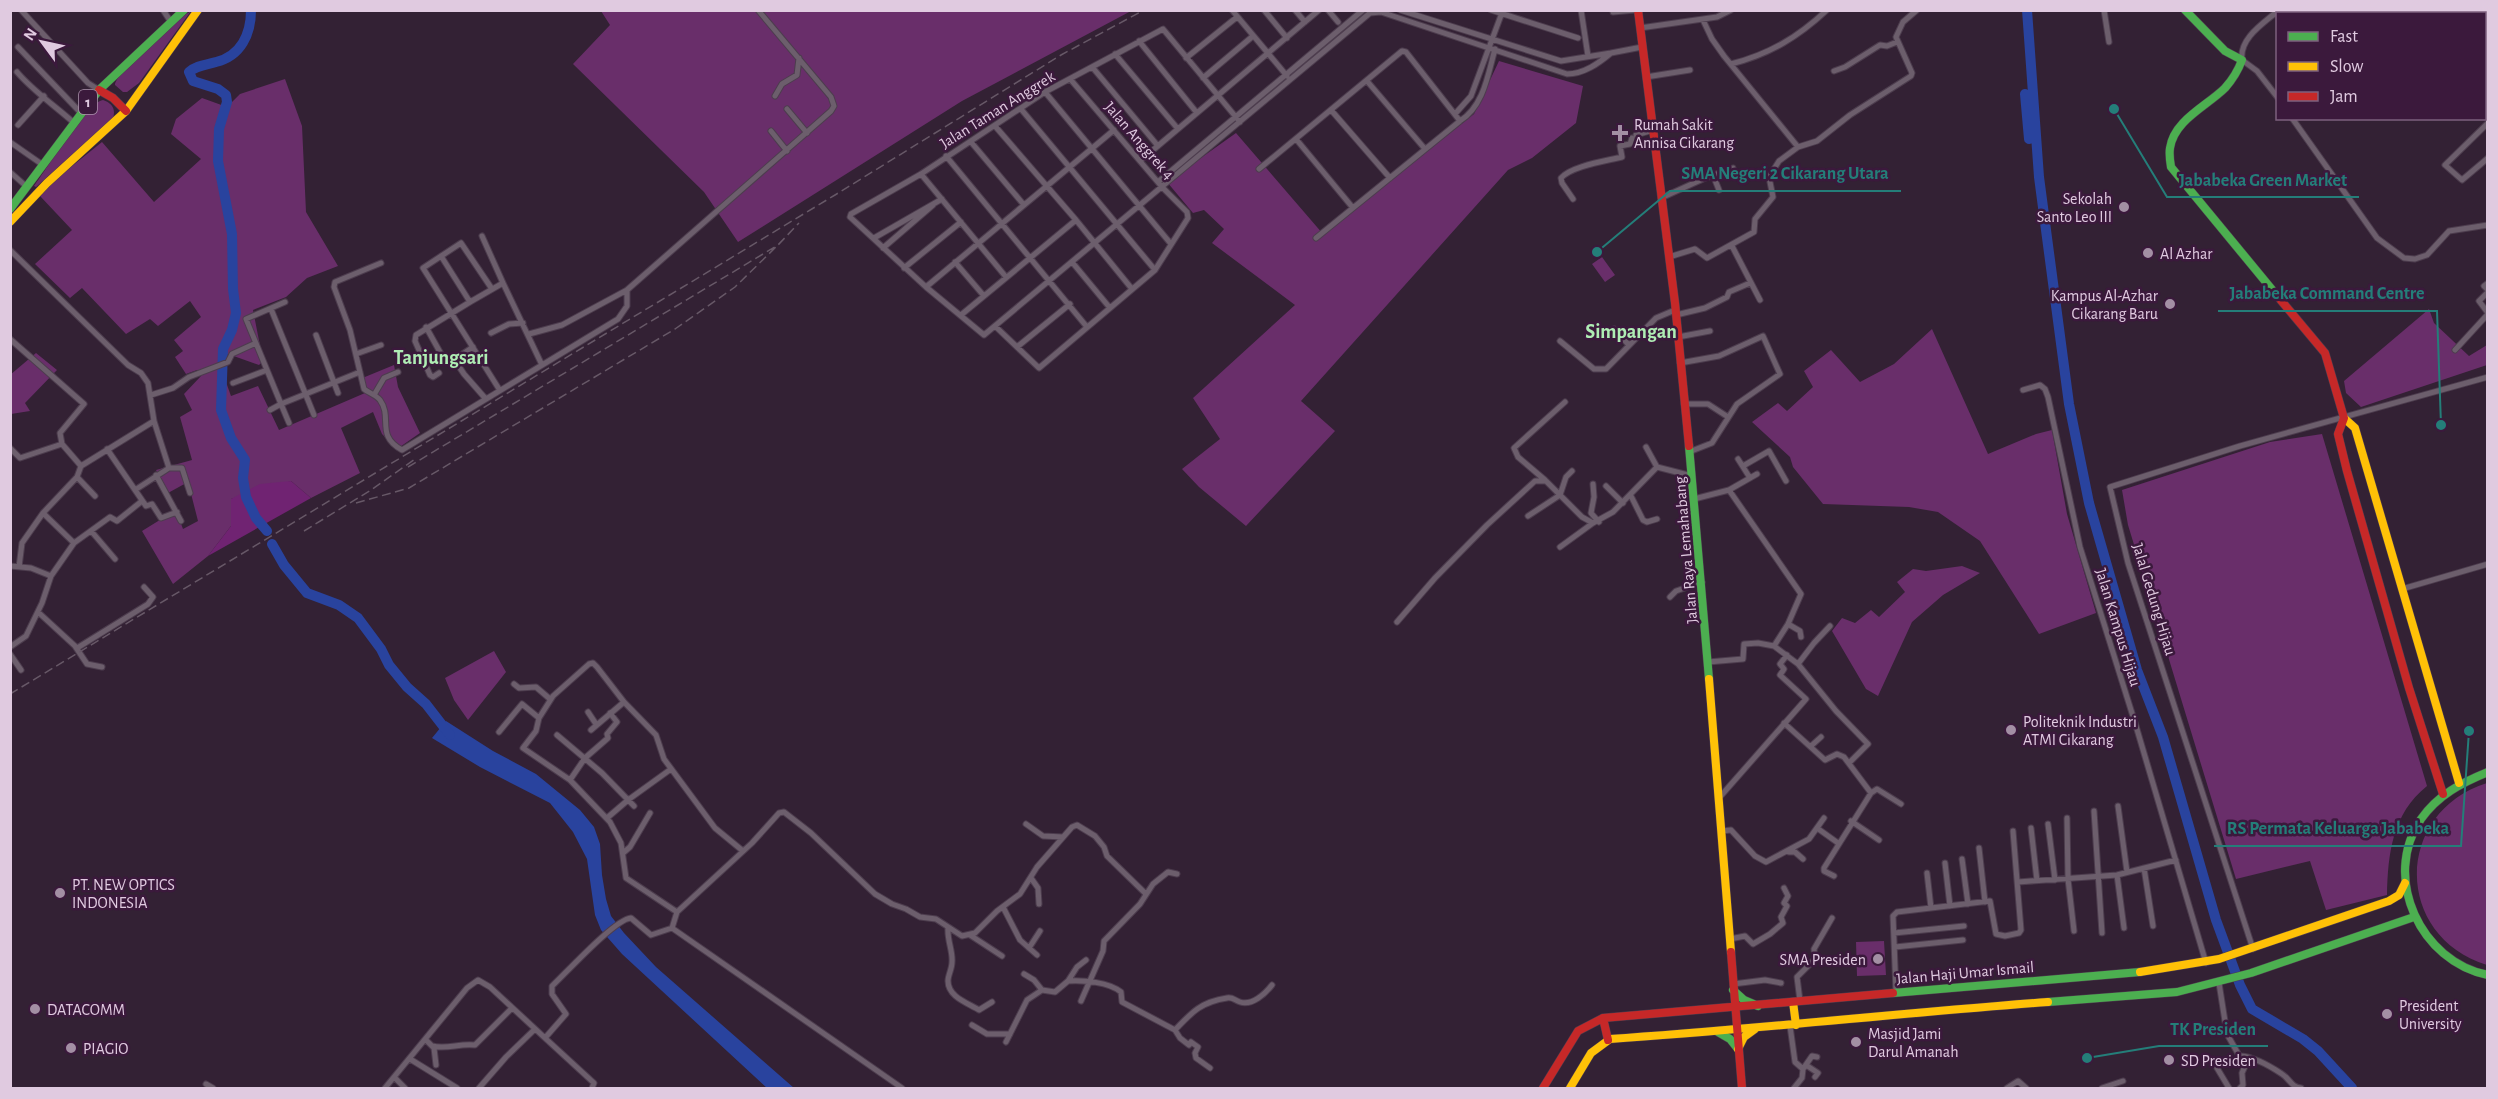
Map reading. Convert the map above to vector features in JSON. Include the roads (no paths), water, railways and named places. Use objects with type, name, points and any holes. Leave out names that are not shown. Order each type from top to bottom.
[{"type":"main road","name":"1","points":[[10,209],[44,166],[80,112],[99,90],[184,10]]},
{"type":"main road","name":"1","points":[[10,222],[47,183],[126,111],[198,10]]},
{"type":"main road","name":"Jalan Raya Lemahabang","points":[[1636,10],[1669,257],[1692,476],[1742,1089]]},
{"type":"main road","points":[[2185,10],[2225,51],[2242,60],[2231,80],[2177,130],[2169,146],[2169,160],[2175,174],[2321,347],[2334,380],[2344,418],[2355,428],[2459,783]]},
{"type":"main road","points":[[99,90],[113,98],[126,111]]},
{"type":"main road","points":[[2344,418],[2338,434],[2347,471],[2409,688],[2443,794]]},
{"type":"main road","points":[[2487,772],[2459,783],[2443,794],[2421,819],[2413,833],[2405,866],[2405,883],[2414,917],[2425,936],[2441,953],[2460,966],[2487,975]]},
{"type":"main road","name":"Jalan Haji Umar Ismail","points":[[1543,1089],[1578,1031],[1603,1018],[2149,971],[2206,963],[2395,899],[2405,883]]},
{"type":"main road","points":[[1570,1089],[1593,1048],[1608,1040],[2163,993],[2222,982],[2414,917]]},
{"type":"main road","points":[[1733,987],[1744,1000],[1758,1006]]},
{"type":"main road","points":[[1793,1026],[1797,1001]]},
{"type":"main road","points":[[1603,1018],[1608,1040]]},
{"type":"main road","points":[[1718,1032],[1730,1039],[1738,1049],[1744,1037],[1755,1029]]},
{"type":"street","points":[[21,10],[88,83],[99,90]]},
{"type":"street","points":[[163,10],[171,22]]},
{"type":"street","points":[[529,334],[562,325],[627,290],[831,111],[834,102],[758,10]]},
{"type":"street","points":[[1232,10],[1288,77]]},
{"type":"street","points":[[1264,10],[1287,38]]},
{"type":"street","points":[[1295,10],[1305,22]]},
{"type":"street","points":[[1140,161],[1319,10]]},
{"type":"street","points":[[1328,10],[1338,22]]},
{"type":"street","points":[[1335,38],[1362,10]]},
{"type":"street","points":[[1400,10],[1564,62],[1642,47]]},
{"type":"street","points":[[1491,10],[1578,38]]},
{"type":"street","points":[[1581,10],[1588,56]]},
{"type":"street","points":[[1613,12],[1636,10]]},
{"type":"street","points":[[1714,10],[1717,17]]},
{"type":"street","points":[[1640,28],[1703,20],[1717,17],[1731,10]]},
{"type":"street","points":[[1731,64],[1760,55],[1788,42],[1827,10]]},
{"type":"street","points":[[1669,257],[1695,249],[1707,258],[1754,232],[1755,219],[1773,197],[1769,177],[1779,161],[1798,147],[1817,141],[1850,115],[1911,76],[1912,73],[1896,37],[1900,25],[1917,10]]},
{"type":"street","points":[[2104,10],[2109,42]]},
{"type":"street","points":[[942,199],[874,238],[904,268],[984,335],[1139,206],[1160,185],[1288,77],[1335,38],[1370,13],[1378,11],[1393,13],[1570,74],[1597,65],[1611,52]]},
{"type":"street","points":[[1455,114],[1471,96],[1495,41],[1502,12]]},
{"type":"street","points":[[1237,17],[1186,58],[1238,119]]},
{"type":"street","points":[[2276,17],[2246,41],[2241,52],[2242,60],[2257,71],[2276,97]]},
{"type":"street","points":[[1703,20],[1712,39],[1798,147]]},
{"type":"street","name":"Jalan Taman Anggrek","points":[[874,238],[850,218],[851,214],[921,174],[1045,92],[1163,29],[1186,58]]},
{"type":"street","points":[[1203,78],[1253,36]]},
{"type":"street","points":[[1139,41],[1197,112]]},
{"type":"street","points":[[1834,71],[1845,68],[1880,45],[1887,46],[1897,42]]},
{"type":"street","points":[[18,46],[80,112]]},
{"type":"street","points":[[1316,238],[1468,116],[1478,103],[1492,49]]},
{"type":"street","points":[[1259,168],[1404,51],[1460,121]]},
{"type":"street","points":[[1115,54],[1178,129]]},
{"type":"street","points":[[775,96],[782,84],[797,75],[799,58]]},
{"type":"street","points":[[1093,68],[1158,146]]},
{"type":"street","points":[[1646,76],[1690,70]]},
{"type":"street","points":[[17,72],[28,86],[44,96],[73,122]]},
{"type":"street","name":"Jalan Anggrek 4","points":[[1071,80],[1160,185],[1187,212],[1188,218],[1171,244]]},
{"type":"street","points":[[1367,81],[1425,149]]},
{"type":"street","points":[[995,326],[1039,368],[1155,270],[1171,244],[1045,92]]},
{"type":"street","points":[[18,125],[44,96]]},
{"type":"street","points":[[786,109],[807,133]]},
{"type":"street","points":[[1021,110],[1155,270]]},
{"type":"street","points":[[1331,110],[1390,178]]},
{"type":"street","points":[[2293,120],[2378,238],[2404,258],[2415,259],[2427,255],[2449,231],[2487,225]]},
{"type":"street","points":[[2487,123],[2445,165],[2462,180],[2487,158]]},
{"type":"street","points":[[995,126],[1132,289]]},
{"type":"street","points":[[926,287],[1114,130]]},
{"type":"street","points":[[1573,200],[1562,183],[1564,175],[1574,169],[1622,157],[1621,146],[1630,144],[1634,136],[1653,130]]},
{"type":"street","points":[[771,131],[787,151]]},
{"type":"street","points":[[1296,139],[1353,208]]},
{"type":"street","points":[[10,142],[44,166]]},
{"type":"street","points":[[971,142],[1024,205]]},
{"type":"street","points":[[946,156],[1088,327]]},
{"type":"street","points":[[1661,198],[1733,168]]},
{"type":"street","points":[[10,172],[28,188]]},
{"type":"street","points":[[921,174],[1006,277]]},
{"type":"street","points":[[1713,175],[1719,190]]},
{"type":"street","points":[[883,248],[934,204]]},
{"type":"street","points":[[961,315],[1076,220]]},
{"type":"street","points":[[904,268],[961,222]]},
{"type":"street","points":[[482,236],[542,365]]},
{"type":"street","points":[[492,289],[462,243],[423,269],[499,390]]},
{"type":"street","points":[[1732,246],[1760,300]]},
{"type":"street","points":[[10,250],[128,365],[146,377],[154,421],[169,468]]},
{"type":"street","points":[[441,256],[470,302]]},
{"type":"street","points":[[955,262],[984,296]]},
{"type":"street","points":[[1072,262],[1110,308]]},
{"type":"street","points":[[381,263],[345,276],[334,284],[356,354],[364,389],[374,395],[383,407],[388,439],[402,450],[622,316],[627,306],[627,290]]},
{"type":"street","points":[[439,373],[430,375],[415,341],[416,334],[503,283]]},
{"type":"street","points":[[1560,340],[1594,369],[1600,371],[1606,369],[1628,344],[1660,315],[1705,308],[1727,297],[1729,292],[1750,283]]},
{"type":"street","points":[[2455,350],[2487,314],[2479,301],[2487,291],[2484,286],[2487,283]]},
{"type":"street","points":[[285,302],[246,319],[289,423]]},
{"type":"street","points":[[1017,346],[1070,304]]},
{"type":"street","points":[[271,309],[314,415]]},
{"type":"street","points":[[491,333],[506,325],[523,323]]},
{"type":"street","points":[[426,327],[445,361]]},
{"type":"street","points":[[1614,329],[1628,344]]},
{"type":"street","points":[[1678,337],[1710,331]]},
{"type":"street","points":[[316,335],[338,393]]},
{"type":"street","points":[[1680,363],[1719,356],[1763,336],[1780,374],[1737,404],[1712,443],[1689,452]]},
{"type":"street","points":[[10,339],[84,404],[61,430],[62,444],[81,466]]},
{"type":"street","points":[[151,395],[172,388],[189,377],[228,362],[232,354],[256,343]]},
{"type":"street","points":[[356,354],[381,345]]},
{"type":"street","points":[[473,347],[461,355],[458,365],[484,398]]},
{"type":"street","points":[[233,383],[267,370]]},
{"type":"street","points":[[270,410],[360,372]]},
{"type":"street","points":[[374,395],[384,378],[398,372]]},
{"type":"street","points":[[2344,418],[2487,377]]},
{"type":"street","name":"Jalan Kampus Hijau","points":[[2024,390],[2040,385],[2045,388],[2048,397],[2080,547],[2206,963]]},
{"type":"street","points":[[1565,402],[1514,448],[1518,457],[1585,519],[1596,523]]},
{"type":"street","points":[[1684,404],[1708,404],[1728,417]]},
{"type":"street","name":"Jalal Gedung Hijau","points":[[2251,949],[2128,563],[2110,489],[2113,486],[2240,446],[2344,418]]},
{"type":"street","points":[[19,567],[22,543],[43,513],[77,477],[81,466],[154,421]]},
{"type":"street","points":[[10,448],[20,458],[62,444]]},
{"type":"street","points":[[1646,447],[1657,467],[1692,476]]},
{"type":"street","points":[[107,449],[146,506],[152,504],[161,518],[177,512]]},
{"type":"street","points":[[1743,466],[1769,451],[1786,481]]},
{"type":"street","points":[[1738,459],[1750,478]]},
{"type":"street","points":[[1560,547],[1623,503],[1657,467]]},
{"type":"street","points":[[135,490],[169,468],[182,468],[190,493]]},
{"type":"street","points":[[1528,516],[1560,495],[1566,477],[1572,471]]},
{"type":"street","points":[[1694,499],[1729,490],[1757,474]]},
{"type":"street","points":[[156,475],[181,521]]},
{"type":"street","points":[[77,477],[95,496]]},
{"type":"street","points":[[1397,622],[1435,578],[1487,525],[1535,481],[1546,481]]},
{"type":"street","points":[[1593,484],[1592,513],[1596,523]]},
{"type":"street","points":[[1606,486],[1623,503]]},
{"type":"street","points":[[1729,490],[1801,594],[1788,624],[1774,646]]},
{"type":"street","points":[[1631,496],[1643,520],[1647,522],[1657,519]]},
{"type":"street","points":[[10,647],[24,638],[38,612],[51,576],[74,543],[110,517],[117,521],[142,501]]},
{"type":"street","points":[[43,513],[74,543]]},
{"type":"street","points":[[92,532],[116,559]]},
{"type":"street","points":[[2402,589],[2487,564]]},
{"type":"street","points":[[10,566],[31,568],[51,576]]},
{"type":"street","points":[[1670,597],[1676,591],[1702,582]]},
{"type":"street","points":[[77,648],[148,604],[153,597],[144,587]]},
{"type":"street","points":[[38,612],[58,627],[77,648],[87,664],[102,667]]},
{"type":"street","points":[[1788,624],[1800,631],[1801,637]]},
{"type":"street","points":[[1798,664],[1830,626]]},
{"type":"street","points":[[1708,662],[1743,659],[1744,644],[1758,643],[1774,646],[1787,655],[1798,664],[1836,711],[1868,744],[1849,763]]},
{"type":"street","points":[[10,654],[21,670]]},
{"type":"street","points":[[1719,798],[1806,699],[1780,675],[1784,669],[1780,663],[1787,655]]},
{"type":"street","points":[[677,912],[626,878],[624,854],[619,838],[607,818],[570,780],[523,748],[538,729],[539,718],[550,699],[592,663],[624,702],[656,735],[661,753],[671,769],[719,832],[743,851]]},
{"type":"street","points":[[514,684],[519,688],[536,687],[550,699]]},
{"type":"street","points":[[591,730],[624,702]]},
{"type":"street","points":[[500,732],[522,704],[539,718]]},
{"type":"street","points":[[588,712],[596,724]]},
{"type":"street","points":[[570,780],[585,758],[608,738],[607,733],[616,724],[610,713]]},
{"type":"street","points":[[1784,723],[1825,760],[1837,754],[1844,757],[1871,793]]},
{"type":"street","points":[[556,735],[585,758],[634,806]]},
{"type":"street","points":[[1811,746],[1821,737]]},
{"type":"street","points":[[607,818],[671,769]]},
{"type":"street","points":[[1834,876],[1824,869],[1851,821],[1871,793],[1877,789],[1901,804]]},
{"type":"street","points":[[2118,807],[2127,872]]},
{"type":"street","points":[[2094,811],[2102,933]]},
{"type":"street","points":[[672,928],[677,912],[743,851],[777,814],[784,812],[811,833],[875,894],[920,917],[936,920],[958,935],[970,935],[1002,956]]},
{"type":"street","points":[[624,854],[650,813]]},
{"type":"street","points":[[1768,861],[1783,851],[1806,841],[1824,818]]},
{"type":"street","points":[[2067,818],[2068,879],[2074,931]]},
{"type":"street","points":[[1851,821],[1879,840]]},
{"type":"street","points":[[1026,824],[1043,836],[1063,837]]},
{"type":"street","points":[[2048,824],[2055,880]]},
{"type":"street","points":[[970,935],[1020,894],[1037,867],[1072,827],[1077,825],[1086,828],[1100,841],[1107,856],[1146,894]]},
{"type":"street","points":[[1817,828],[1838,843]]},
{"type":"street","points":[[2031,828],[2037,881]]},
{"type":"street","points":[[1722,831],[1731,830],[1755,856],[1764,862],[1791,851],[1803,859]]},
{"type":"street","points":[[1896,992],[1893,916],[1897,912],[1992,903],[1996,934],[2005,936],[2017,934],[2021,930],[2013,831]]},
{"type":"street","points":[[1979,848],[1985,902]]},
{"type":"street","points":[[1962,859],[1968,904]]},
{"type":"street","points":[[2018,882],[2117,874],[2176,860]]},
{"type":"street","points":[[1945,863],[1950,906]]},
{"type":"street","points":[[2144,868],[2153,926]]},
{"type":"street","points":[[1081,1001],[1103,951],[1104,941],[1140,904],[1158,879],[1168,872],[1177,874]]},
{"type":"street","points":[[1927,873],[1931,908]]},
{"type":"street","points":[[2117,874],[2124,928]]},
{"type":"street","points":[[1031,878],[1038,888],[1040,904]]},
{"type":"street","points":[[1730,939],[1745,936],[1753,944],[1777,929],[1783,922],[1781,917],[1787,906],[1784,903],[1788,896],[1784,888]]},
{"type":"street","points":[[1003,907],[1020,939],[1037,955]]},
{"type":"street","points":[[545,1038],[566,1014],[552,994],[552,988],[601,938],[622,921],[631,918],[651,935],[672,928]]},
{"type":"street","points":[[1797,1001],[1796,978],[1815,959],[1814,949],[1832,918]]},
{"type":"street","points":[[1894,933],[1964,926]]},
{"type":"street","points":[[672,928],[902,1089]]},
{"type":"street","points":[[948,928],[949,946],[953,959],[948,982],[951,991],[958,998],[979,1010],[992,1002]]},
{"type":"street","points":[[1029,948],[1040,932]]},
{"type":"street","points":[[1895,947],[1963,940]]},
{"type":"street","points":[[1071,981],[1072,973],[1086,960]]},
{"type":"street","points":[[1024,974],[1034,980],[1042,990],[1056,992],[1071,981],[1117,989],[1121,992],[1122,1002],[1175,1030],[1182,1040],[1198,1047],[1195,1053],[1196,1058],[1210,1068]]},
{"type":"street","points":[[386,1089],[467,988],[478,980],[490,987],[594,1083],[592,1089]]},
{"type":"street","points":[[1733,987],[1765,980],[1781,983]]},
{"type":"street","points":[[2222,982],[2227,1034],[2245,1066],[2242,1073],[2243,1086],[2240,1089]]},
{"type":"street","points":[[1175,1030],[1189,1013],[1202,1005],[1228,997],[1246,1002],[1261,998],[1272,985]]},
{"type":"street","points":[[1006,1042],[1028,1000],[1042,990]]},
{"type":"street","points":[[426,1040],[432,1046],[445,1050],[461,1044],[475,1045],[512,1008]]},
{"type":"street","points":[[972,1025],[987,1034],[1010,1034]]},
{"type":"street","points":[[1793,1026],[1795,1062],[1818,1073],[1815,1077]]},
{"type":"street","points":[[479,1089],[506,1057],[535,1029]]},
{"type":"street","points":[[432,1046],[436,1065]]},
{"type":"street","points":[[1794,1089],[1813,1055],[1817,1057]]},
{"type":"street","points":[[2241,1056],[2253,1058],[2267,1065],[2284,1075],[2294,1087],[2301,1089]]},
{"type":"street","points":[[410,1059],[458,1089]]},
{"type":"street","points":[[2217,1068],[2229,1089]]},
{"type":"street","points":[[395,1078],[405,1089]]},
{"type":"street","points":[[2007,1089],[2018,1081],[2026,1089]]},
{"type":"street","points":[[2102,1089],[2124,1081]]},
{"type":"street","points":[[206,1084],[213,1089]]},
{"type":"water","points":[[446,721],[493,751],[536,774],[580,810],[594,827],[600,844],[606,899],[611,916],[624,933],[656,967],[794,1088],[767,1088],[622,954],[601,930],[595,915],[587,859],[573,832],[550,803],[480,767],[432,738]]},
{"type":"waterway","points":[[251,10],[247,35],[238,49],[225,59],[189,72],[193,81],[218,89],[226,95],[227,102],[219,129],[218,161],[232,234],[236,313],[232,330],[223,349],[221,410],[231,438],[245,460],[243,478],[246,497],[256,518],[267,531]]},
{"type":"waterway","points":[[2027,10],[2039,177],[2069,404],[2089,503],[2137,670],[2163,737],[2216,920],[2240,985],[2252,1009],[2303,1039],[2318,1051],[2352,1088]]},
{"type":"waterway","points":[[2025,94],[2029,139]]},
{"type":"waterway","points":[[272,544],[284,565],[307,593],[339,605],[358,618],[381,649],[389,665],[407,687],[426,704],[450,735]]},
{"type":"railway","points":[[10,694],[835,195],[1061,55],[1144,10]]},
{"type":"railway","points":[[408,467],[778,245],[799,223]]},
{"type":"railway","points":[[356,503],[409,488],[675,329],[735,287],[778,245]]},
{"type":"railway","points":[[304,531],[371,490],[415,459]]},
{"type":"place","name":"Jababeka Green Market","points":[[2114,109]]},
{"type":"place","name":"Rumah Sakit Annisa Cikarang","points":[[1620,133]]},
{"type":"place","name":"Sekolah Santo Leo III","points":[[2124,207]]},
{"type":"place","name":"SMA Negeri 2 Cikarang Utara","points":[[1597,252]]},
{"type":"place","name":"Al Azhar","points":[[2148,253]]},
{"type":"place","name":"Kampus Al-Azhar Cikarang Baru","points":[[2170,304]]},
{"type":"place","name":"Jababeka Command Centre","points":[[2441,425]]},
{"type":"place","name":"Politeknik Industri ATMI Cikarang","points":[[2011,730]]},
{"type":"place","name":"RS Permata Keluarga Jababeka","points":[[2469,731]]},
{"type":"place","name":"PT. NEW OPTICS INDONESIA","points":[[60,893]]},
{"type":"place","name":"SMA Presiden","points":[[1878,959]]},
{"type":"place","name":"DATACOMM","points":[[35,1009]]},
{"type":"place","name":"President University","points":[[2387,1014]]},
{"type":"place","name":"Masjid Jami Darul Amanah","points":[[1856,1042]]},
{"type":"place","name":"PIAGIO","points":[[71,1048]]},
{"type":"place","name":"TK Presiden","points":[[2087,1058]]},
{"type":"place","name":"SD Presiden","points":[[2169,1060]]},
{"type":"district","name":"Simpangan","points":[[1631,331]]},
{"type":"district","name":"Tanjungsari","points":[[441,357]]}]
